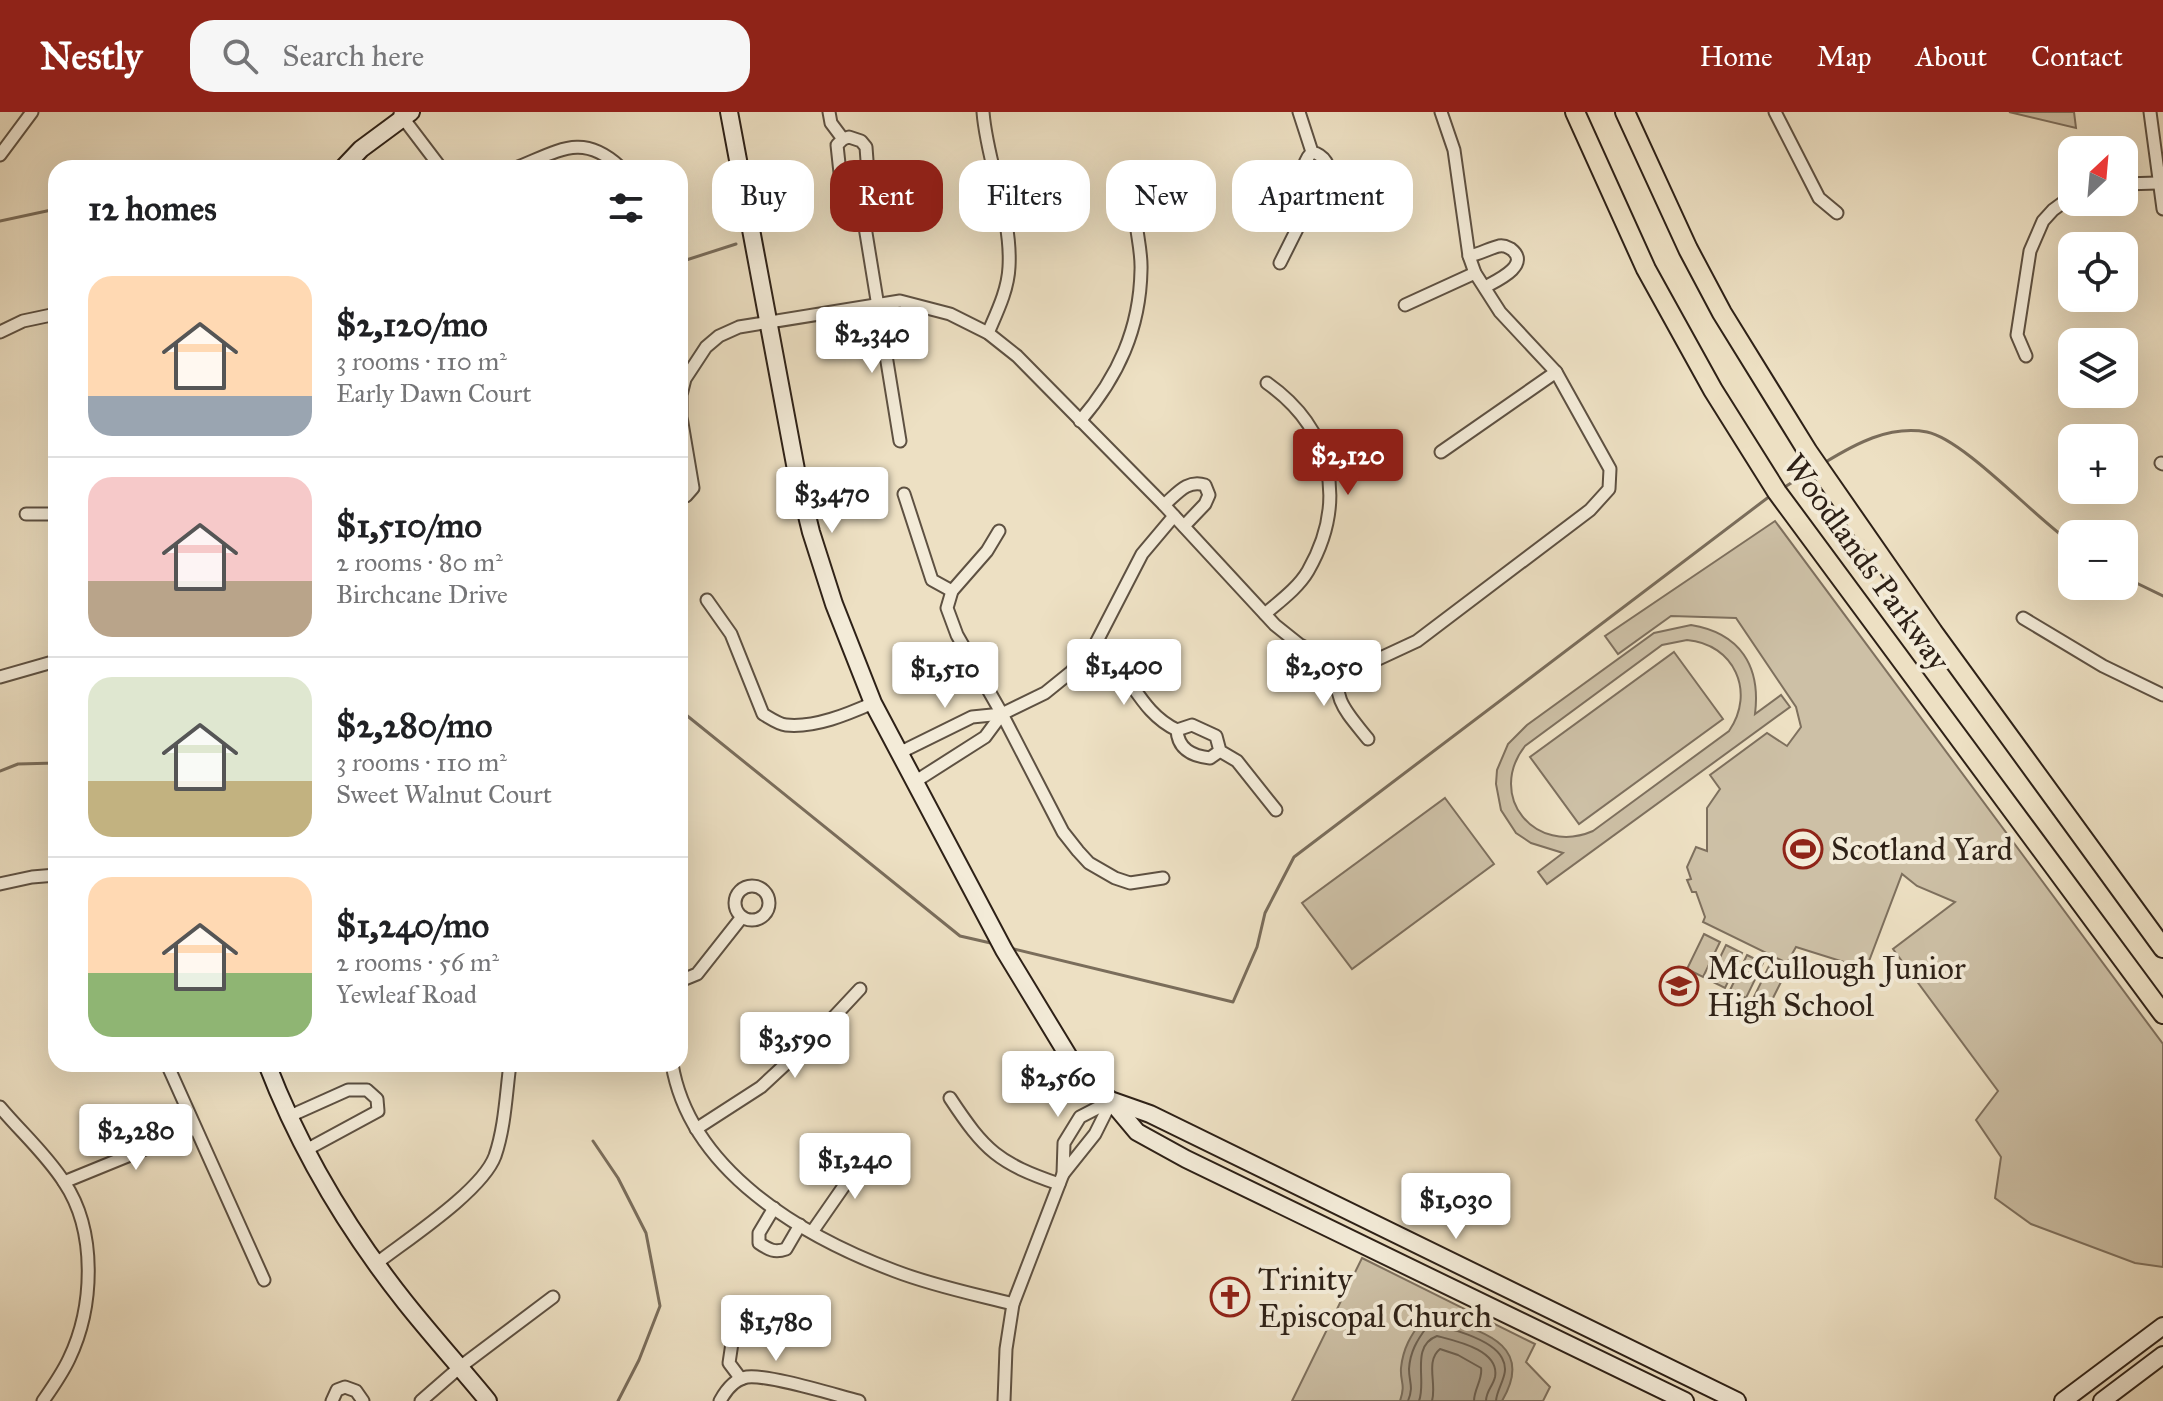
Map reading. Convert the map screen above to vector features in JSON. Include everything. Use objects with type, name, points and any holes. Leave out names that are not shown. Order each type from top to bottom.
[{"type":"main road","name":"Woodlands Parkway","points":[[1575,112],[1646,269],[1713,390],[1768,478],[2163,1014]]},
{"type":"main road","name":"Woodlands Parkway","points":[[1625,112],[1688,249],[1722,313],[1808,452],[1933,632],[2163,948]]},
{"type":"street","points":[[0,155],[32,112]]},
{"type":"street","points":[[729,112],[794,460],[811,532],[846,638],[873,703],[1001,944],[1069,1057],[1137,1132],[1186,1159],[1685,1401]]},
{"type":"street","points":[[829,112],[831,123],[843,139]]},
{"type":"street","points":[[983,112],[1004,219],[1009,267],[1001,303],[988,333]]},
{"type":"street","points":[[1299,112],[1312,152]]},
{"type":"street","points":[[688,374],[706,347],[719,336],[739,327],[769,320],[900,301],[950,314],[988,333],[1017,356],[1164,505],[1265,614],[1300,645],[1338,661],[1374,661],[1417,641],[1590,510],[1609,489],[1610,469],[1556,372],[1500,312],[1475,273],[1469,256],[1454,150],[1441,112]]},
{"type":"street","points":[[1775,112],[1819,198],[1837,213]]},
{"type":"street","points":[[2150,112],[2157,183],[2163,209]]},
{"type":"street","points":[[351,160],[404,114],[436,160]]},
{"type":"street","points":[[837,160],[837,145],[843,139],[854,138],[866,147],[867,160]]},
{"type":"street","points":[[538,160],[577,146],[604,152],[613,160]]},
{"type":"street","points":[[1305,160],[1312,152]]},
{"type":"street","points":[[1312,152],[1320,154],[1325,160]]},
{"type":"street","points":[[2138,184],[2157,183]]},
{"type":"street","points":[[2026,356],[2017,335],[2030,251],[2043,221],[2058,206]]},
{"type":"street","points":[[866,232],[900,441]]},
{"type":"street","points":[[1080,421],[1098,401],[1120,365],[1130,339],[1139,300],[1141,268],[1137,232]]},
{"type":"street","points":[[1280,263],[1296,232]]},
{"type":"street","points":[[1469,256],[1498,246],[1507,246],[1515,252],[1518,260],[1515,269],[1485,287]]},
{"type":"street","points":[[1405,305],[1475,273]]},
{"type":"street","points":[[0,332],[23,321],[48,316]]},
{"type":"street","points":[[1441,452],[1556,372]]},
{"type":"street","points":[[1265,614],[1307,572],[1328,518],[1331,491],[1326,463],[1316,435],[1286,396],[1267,383]]},
{"type":"street","points":[[688,476],[693,488],[688,494]]},
{"type":"street","points":[[1164,505],[1187,484],[1196,482],[1205,485],[1209,495],[1205,504],[1184,526]]},
{"type":"street","points":[[904,494],[932,580],[952,591]]},
{"type":"street","points":[[26,514],[48,514]]},
{"type":"street","points":[[901,752],[972,717],[1002,714],[1045,693],[1071,672],[1095,645],[1142,554],[1174,516]]},
{"type":"street","points":[[999,531],[987,551],[952,591],[947,608],[957,635],[1063,832],[1089,863],[1130,883],[1163,878]]},
{"type":"street","points":[[707,600],[731,634],[763,714],[783,725],[802,724],[848,713],[873,703]]},
{"type":"street","points":[[2023,618],[2103,666],[2163,695]]},
{"type":"street","points":[[1095,645],[1123,671],[1145,707],[1177,730],[1181,745],[1187,752],[1210,758],[1220,751]]},
{"type":"street","points":[[1338,661],[1336,692],[1342,706],[1368,739]]},
{"type":"street","points":[[0,677],[48,663]]},
{"type":"street","points":[[916,781],[985,737],[1002,714]]},
{"type":"street","points":[[1177,730],[1192,725],[1216,736],[1220,751],[1237,761],[1276,810]]},
{"type":"street","points":[[0,884],[48,876]]},
{"type":"street","points":[[688,978],[697,974],[742,917]]},
{"type":"street","points":[[696,1129],[761,1087],[818,1034],[860,989]]},
{"type":"street","points":[[170,1072],[264,1280]]},
{"type":"street","points":[[271,1072],[306,1150],[340,1210],[406,1303],[488,1401]]},
{"type":"street","points":[[377,1263],[462,1197],[484,1176],[494,1159],[500,1139],[509,1072]]},
{"type":"street","points":[[674,1072],[679,1093],[696,1129],[723,1164],[774,1208],[849,1252],[897,1272],[1013,1304]]},
{"type":"street","points":[[290,1116],[348,1090],[367,1090],[377,1099],[378,1111],[306,1150]]},
{"type":"street","points":[[950,1098],[969,1127],[995,1155],[1021,1171],[1061,1179]]},
{"type":"street","points":[[1004,1401],[1006,1349],[1013,1304],[1061,1179],[1095,1134],[1111,1101]]},
{"type":"street","points":[[1061,1179],[1064,1143],[1080,1117],[1111,1101],[1191,1134],[1715,1398],[1737,1401]]},
{"type":"street","points":[[0,1107],[64,1182],[81,1221],[87,1263],[87,1293],[77,1338],[68,1361],[43,1401]]},
{"type":"street","points":[[64,1182],[194,1129]]},
{"type":"street","points":[[812,1232],[869,1150]]},
{"type":"street","points":[[774,1208],[759,1233],[759,1243],[769,1250],[778,1252],[786,1249],[800,1225]]},
{"type":"street","points":[[421,1401],[460,1367],[553,1297]]},
{"type":"street","points":[[741,1326],[732,1343],[729,1363],[741,1379]]},
{"type":"street","points":[[2063,1401],[2163,1326]]},
{"type":"street","points":[[2102,1401],[2163,1355]]},
{"type":"street","points":[[720,1401],[727,1390],[741,1379],[765,1378],[859,1401]]},
{"type":"street","points":[[332,1401],[337,1390],[345,1387],[356,1391],[363,1401]]},
{"type":"shaded area","points":[[2009,112],[2074,112],[2076,128]]},
{"type":"shaded area","points":[[1775,521],[2163,1044],[2163,1267],[2135,1263],[2031,1224],[1995,1198],[2001,1157],[1976,1120],[1998,1091],[1893,949],[1955,902],[1917,886],[1902,874],[1866,969],[1796,947],[1787,963],[1703,922],[1705,917],[1696,892],[1692,892],[1687,880],[1691,879],[1687,867],[1696,847],[1707,851],[1707,808],[1720,789],[1710,775],[1767,733],[1787,746],[1801,727],[1796,707],[1736,618],[1671,616],[1618,654],[1605,636]]},
{"type":"shaded area","points":[[1691,625],[1723,636],[1744,654],[1750,667],[1756,697],[1755,714],[1781,695],[1790,707],[1547,884],[1538,872],[1563,853],[1531,843],[1516,833],[1501,810],[1497,770],[1508,744],[1527,725],[1654,633]],"holes":[[[1687,640],[1717,650],[1736,672],[1740,701],[1729,731],[1593,831],[1572,837],[1552,835],[1536,828],[1523,817],[1514,801],[1511,784],[1514,765],[1525,746],[1662,645]]]},
{"type":"shaded area","points":[[1674,652],[1723,719],[1579,824],[1530,757]]},
{"type":"shaded area","points":[[1445,798],[1494,864],[1352,969],[1302,903]]},
{"type":"shaded area","points":[[1704,934],[1720,942],[1703,977],[1687,969]]},
{"type":"shaded area","points":[[1726,945],[1742,953],[1725,988],[1709,980]]},
{"type":"shaded area","points":[[1747,955],[1763,963],[1746,998],[1730,990]]},
{"type":"shaded area","points":[[1769,966],[1785,974],[1768,1008],[1752,1001]]},
{"type":"shaded area","points":[[1362,1258],[1535,1344],[1526,1362],[1550,1387],[1543,1401],[1292,1401]]},
{"type":"water","points":[[1439,1317],[1487,1335],[1508,1354],[1512,1366],[1511,1382],[1502,1401],[1400,1401],[1403,1387],[1401,1368],[1408,1342],[1423,1319]]},
{"type":"waterway","points":[[0,221],[48,211]]},
{"type":"waterway","points":[[688,259],[736,244]]},
{"type":"waterway","points":[[1824,463],[1860,443],[1886,434],[1927,432],[1961,449],[2058,533]]},
{"type":"waterway","points":[[1783,488],[1814,469]]},
{"type":"waterway","points":[[1010,948],[1233,1002],[1257,947],[1265,913],[1294,857],[1770,496]]},
{"type":"waterway","points":[[2138,584],[2163,596]]},
{"type":"waterway","points":[[688,716],[960,936],[995,944]]},
{"type":"waterway","points":[[0,771],[18,764],[48,763]]},
{"type":"waterway","points":[[593,1141],[618,1178],[646,1233],[660,1306],[639,1360],[618,1401]]},
{"type":"place","name":"Scotland Yard","points":[[1803,849]]},
{"type":"place","name":"McCullough Junior High School","points":[[1679,986]]},
{"type":"place","name":"Trinity Episcopal Church","points":[[1230,1297]]}]
